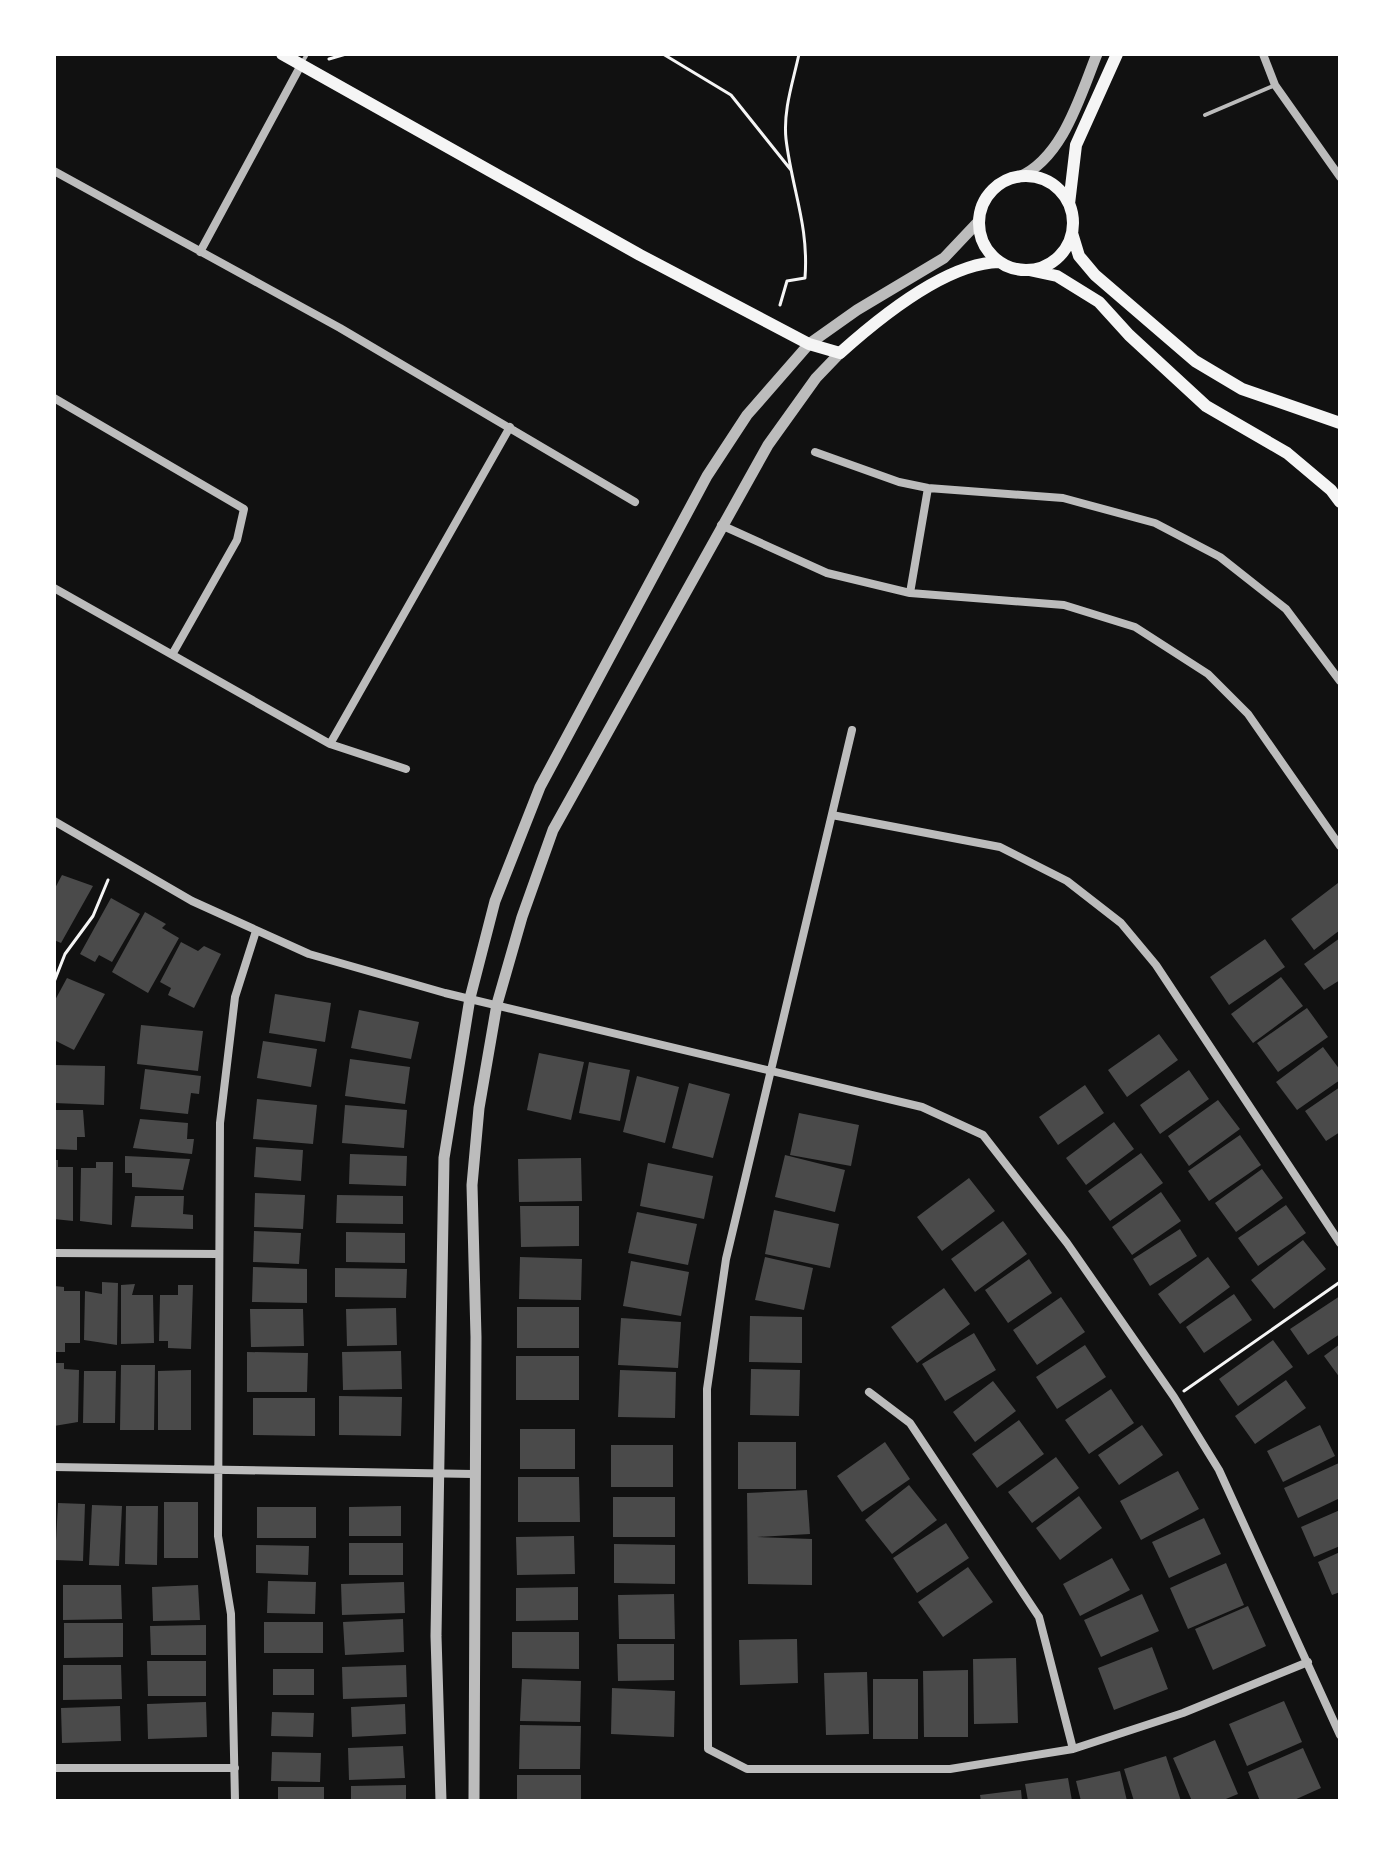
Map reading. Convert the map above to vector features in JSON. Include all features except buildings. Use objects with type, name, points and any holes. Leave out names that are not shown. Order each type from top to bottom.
[{"type":"main road","points":[[282,54],[304,59],[640,255],[809,344],[840,353],[868,328],[936,284],[974,264],[999,262],[1057,276],[1099,302],[1129,335],[1206,406],[1287,453],[1331,490],[1340,502]]},
{"type":"main road","points":[[1117,54],[1076,145],[1069,204],[1072,233],[1079,256],[1095,275],[1195,361],[1242,389],[1340,423]]},
{"type":"main road","points":[[999,262],[980,236],[979,221],[991,192],[1019,177],[1048,182],[1069,204]]},
{"type":"main road","points":[[1029,270],[1057,259],[1072,233]]},
{"type":"street","points":[[1019,177],[1033,171],[1048,157],[1097,54]]},
{"type":"street","points":[[1263,54],[1275,85],[1340,177]]},
{"type":"street","points":[[200,252],[304,59]]},
{"type":"street","points":[[54,171],[510,427],[635,502]]},
{"type":"street","points":[[441,1801],[436,1636],[444,1158],[470,998],[495,901],[546,775],[707,476],[747,415],[809,344],[857,310],[944,258],[979,221]]},
{"type":"street","points":[[474,1801],[473,1474],[476,1337],[472,1185],[479,1108],[497,1004],[522,917],[553,830],[721,525],[790,411],[840,353]]},
{"type":"street","points":[[54,398],[244,509],[237,540],[173,653]]},
{"type":"street","points":[[330,744],[510,427]]},
{"type":"street","points":[[815,452],[899,482],[928,488],[1063,498],[1130,515],[1186,537],[1220,557],[1286,609],[1340,681]]},
{"type":"street","points":[[910,593],[928,488]]},
{"type":"street","points":[[721,525],[827,573],[910,593],[1064,605],[1135,627],[1208,674],[1248,714],[1340,846]]},
{"type":"street","points":[[54,588],[330,744],[406,769]]},
{"type":"street","points":[[852,730],[726,1259],[707,1389],[708,1749],[747,1769],[950,1769],[1073,1749],[1183,1713],[1308,1662]]},
{"type":"street","points":[[832,815],[1000,847],[1067,881],[1121,923],[1156,965],[1340,1243]]},
{"type":"street","points":[[54,821],[192,901],[309,954],[470,998],[922,1107],[983,1135],[1067,1243],[1174,1397],[1219,1470],[1340,1735]]},
{"type":"street","points":[[235,1801],[231,1614],[218,1536],[220,1123],[235,997],[256,931]]},
{"type":"street","points":[[54,1253],[218,1254]]},
{"type":"street","points":[[869,1392],[910,1423],[1039,1617],[1073,1749]]},
{"type":"street","points":[[54,1467],[473,1474]]},
{"type":"street","points":[[54,1768],[235,1768]]},
{"type":"lane","points":[[1205,115],[1275,85]]},
{"type":"path","points":[[329,59],[346,54]]},
{"type":"path","points":[[663,54],[731,95],[792,171]]},
{"type":"path","points":[[780,305],[787,281],[805,278],[808,244],[792,171],[785,113],[799,54]]},
{"type":"path","points":[[54,982],[65,954],[86,927],[108,880]]},
{"type":"path","points":[[1174,1397],[1340,1282]]}]
